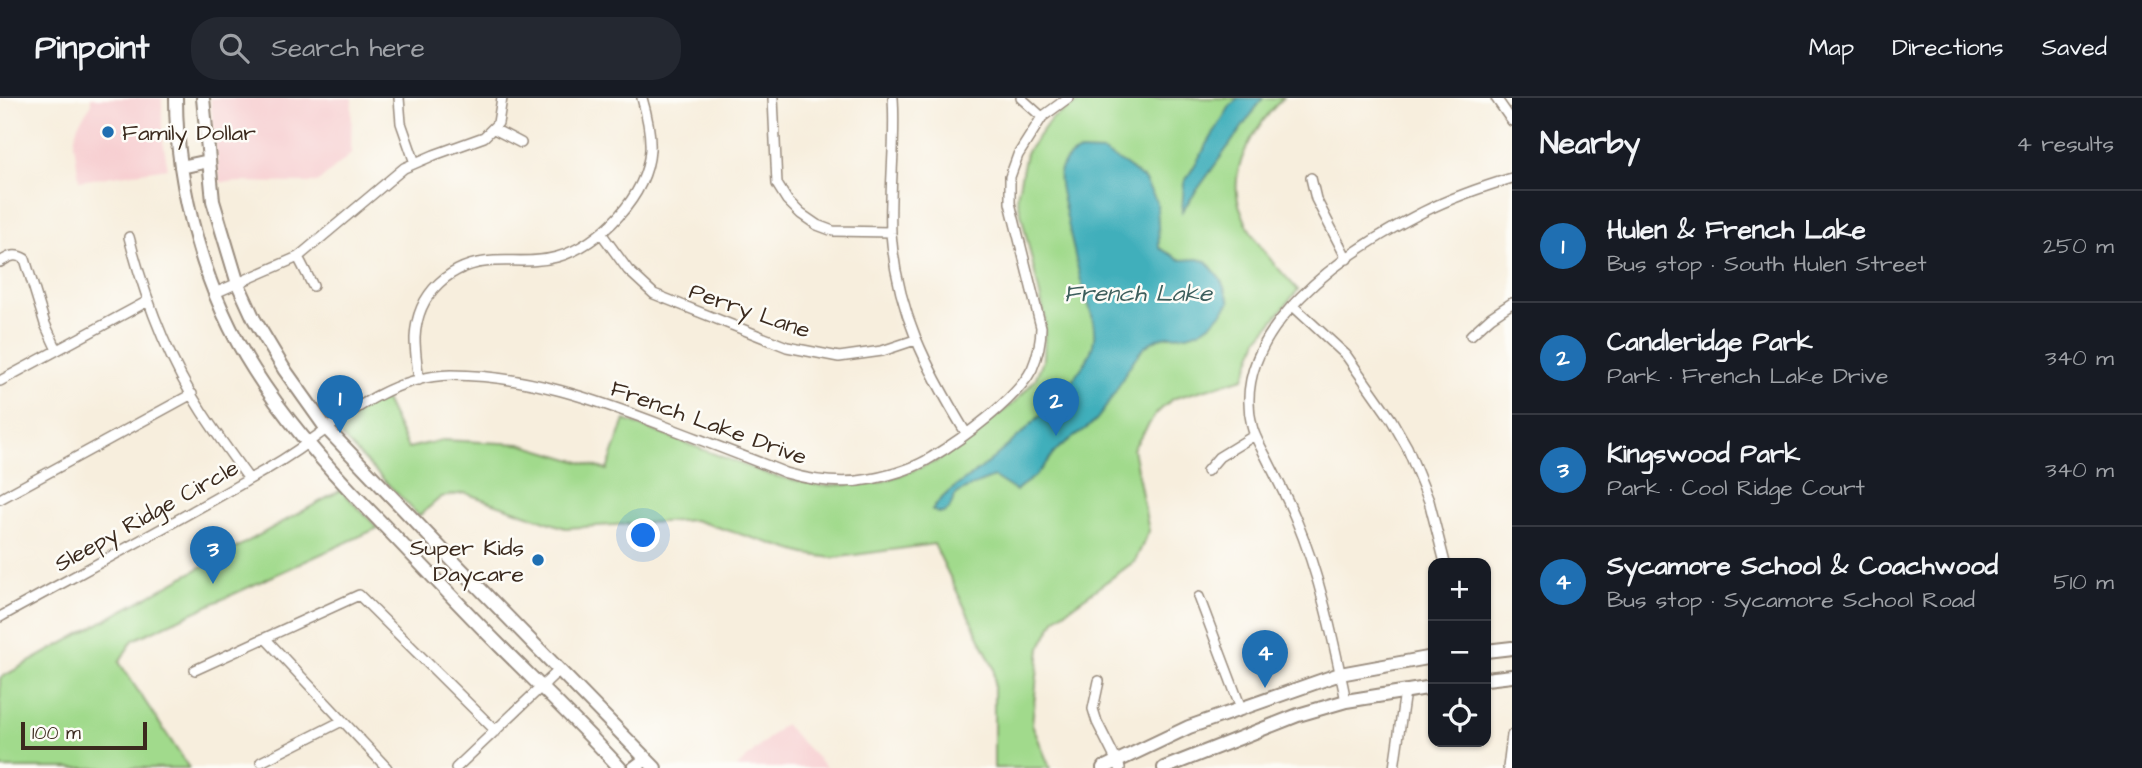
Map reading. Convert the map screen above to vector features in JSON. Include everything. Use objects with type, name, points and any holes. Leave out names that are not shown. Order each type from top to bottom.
[{"type":"main road","points":[[176,98],[181,167],[197,237],[215,293],[254,371],[308,443],[343,484],[620,768]]},
{"type":"main road","points":[[203,98],[213,201],[238,284],[254,319],[284,369],[326,428],[651,763],[634,768]]},
{"type":"main road","points":[[181,167],[209,161]]},
{"type":"main road","points":[[394,537],[413,519]]},
{"type":"main road","points":[[1491,650],[1512,648]]},
{"type":"main road","points":[[1103,768],[1118,765],[1179,732],[1340,674],[1428,658]]},
{"type":"main road","points":[[1491,679],[1512,676]]},
{"type":"main road","points":[[1164,768],[1298,715],[1346,701],[1428,688]]},
{"type":"street","points":[[399,98],[401,123],[415,163]]},
{"type":"street","points":[[215,293],[298,257],[388,180],[415,163],[484,137],[494,129],[500,116],[502,98]]},
{"type":"street","points":[[419,380],[415,350],[418,318],[423,303],[442,278],[473,264],[559,257],[589,242],[625,209],[645,173],[650,153],[648,117],[642,98]]},
{"type":"street","points":[[773,98],[777,184],[787,200],[817,225],[833,231],[891,232]]},
{"type":"street","points":[[893,98],[891,232],[899,288],[915,340],[966,433]]},
{"type":"street","points":[[1021,98],[1042,117]]},
{"type":"street","name":"French Lake Drive","points":[[308,443],[355,408],[387,390],[419,380],[451,375],[541,384],[603,402],[810,480],[870,479],[930,459],[990,415],[1018,390],[1031,371],[1041,327],[1010,204],[1010,177],[1018,155],[1042,117],[1068,98]]},
{"type":"street","points":[[1496,98],[1512,121]]},
{"type":"street","points":[[494,129],[521,142]]},
{"type":"street","points":[[1311,178],[1316,199],[1347,259]]},
{"type":"street","points":[[1346,701],[1314,565],[1294,515],[1255,435],[1249,408],[1253,372],[1261,348],[1293,306],[1347,259],[1379,236],[1423,212],[1512,178]]},
{"type":"street","name":"Perry Lane","points":[[601,233],[628,270],[654,294],[787,347],[839,356],[882,351],[915,340]]},
{"type":"street","points":[[129,237],[148,301],[180,373],[201,411],[249,479]]},
{"type":"street","points":[[0,262],[12,255],[25,259],[45,324],[57,349]]},
{"type":"street","points":[[298,257],[313,286]]},
{"type":"street","points":[[0,381],[148,301]]},
{"type":"street","points":[[1471,335],[1512,303]]},
{"type":"street","points":[[1293,306],[1346,355],[1391,419],[1407,447],[1429,501],[1444,558]]},
{"type":"street","points":[[0,499],[192,394]]},
{"type":"street","points":[[1207,471],[1219,457],[1255,435]]},
{"type":"street","name":"Sleepy Ridge Circle","points":[[0,617],[249,479],[308,443]]},
{"type":"street","points":[[195,670],[359,595],[496,730]]},
{"type":"street","points":[[1199,597],[1241,708]]},
{"type":"street","points":[[265,638],[387,768]]},
{"type":"street","points":[[456,768],[559,670]]},
{"type":"street","points":[[1099,681],[1093,709],[1118,765]]},
{"type":"street","points":[[1394,768],[1405,691]]},
{"type":"street","points":[[261,762],[342,721]]},
{"type":"street","points":[[1507,768],[1512,735]]},
{"type":"shaded area","points":[[91,98],[162,98],[162,137],[168,168],[79,181],[74,142],[78,124],[91,105]]},
{"type":"shaded area","points":[[210,98],[352,98],[351,154],[317,183],[220,182]]},
{"type":"shaded area","points":[[784,724],[827,768],[736,768]]},
{"type":"green space","points":[[1085,98],[1283,98],[1263,121],[1246,149],[1237,179],[1237,195],[1246,222],[1258,243],[1298,290],[1258,339],[1244,378],[1172,399],[1155,415],[1133,449],[1149,531],[1135,561],[1056,618],[1040,648],[1032,724],[1050,768],[994,768],[994,668],[934,544],[833,558],[805,554],[694,520],[565,528],[465,493],[441,497],[419,516],[337,432],[337,424],[383,396],[408,448],[443,440],[520,444],[607,470],[625,420],[770,475],[821,486],[879,483],[937,461],[1014,403],[1035,380],[1044,358],[1045,317],[1017,196],[1026,153],[1051,119]]},
{"type":"green space","points":[[341,490],[378,528],[133,640],[119,662],[189,768],[0,768],[0,678]]},
{"type":"water","points":[[1238,98],[1263,98],[1182,211],[1184,183],[1230,106]]},
{"type":"water","name":"French Lake","points":[[1081,151],[1103,152],[1144,179],[1157,202],[1159,248],[1181,260],[1206,261],[1220,278],[1230,302],[1206,327],[1187,335],[1163,337],[1141,351],[1097,419],[1060,447],[1032,479],[1016,491],[994,477],[959,492],[948,510],[937,513],[932,510],[942,498],[993,459],[1047,409],[1090,354],[1094,339],[1093,323],[1059,181],[1065,162],[1070,156]]},
{"type":"place","name":"Family Dollar","points":[[108,132]]},
{"type":"place","name":"Hulen & French Lake","points":[[340,433]]},
{"type":"place","name":"Candleridge Park","points":[[1056,436]]},
{"type":"place","name":"Super Kids Daycare","points":[[538,560]]},
{"type":"place","name":"Kingswood Park","points":[[213,584]]},
{"type":"place","name":"Sycamore School & Coachwood","points":[[1265,688]]}]
